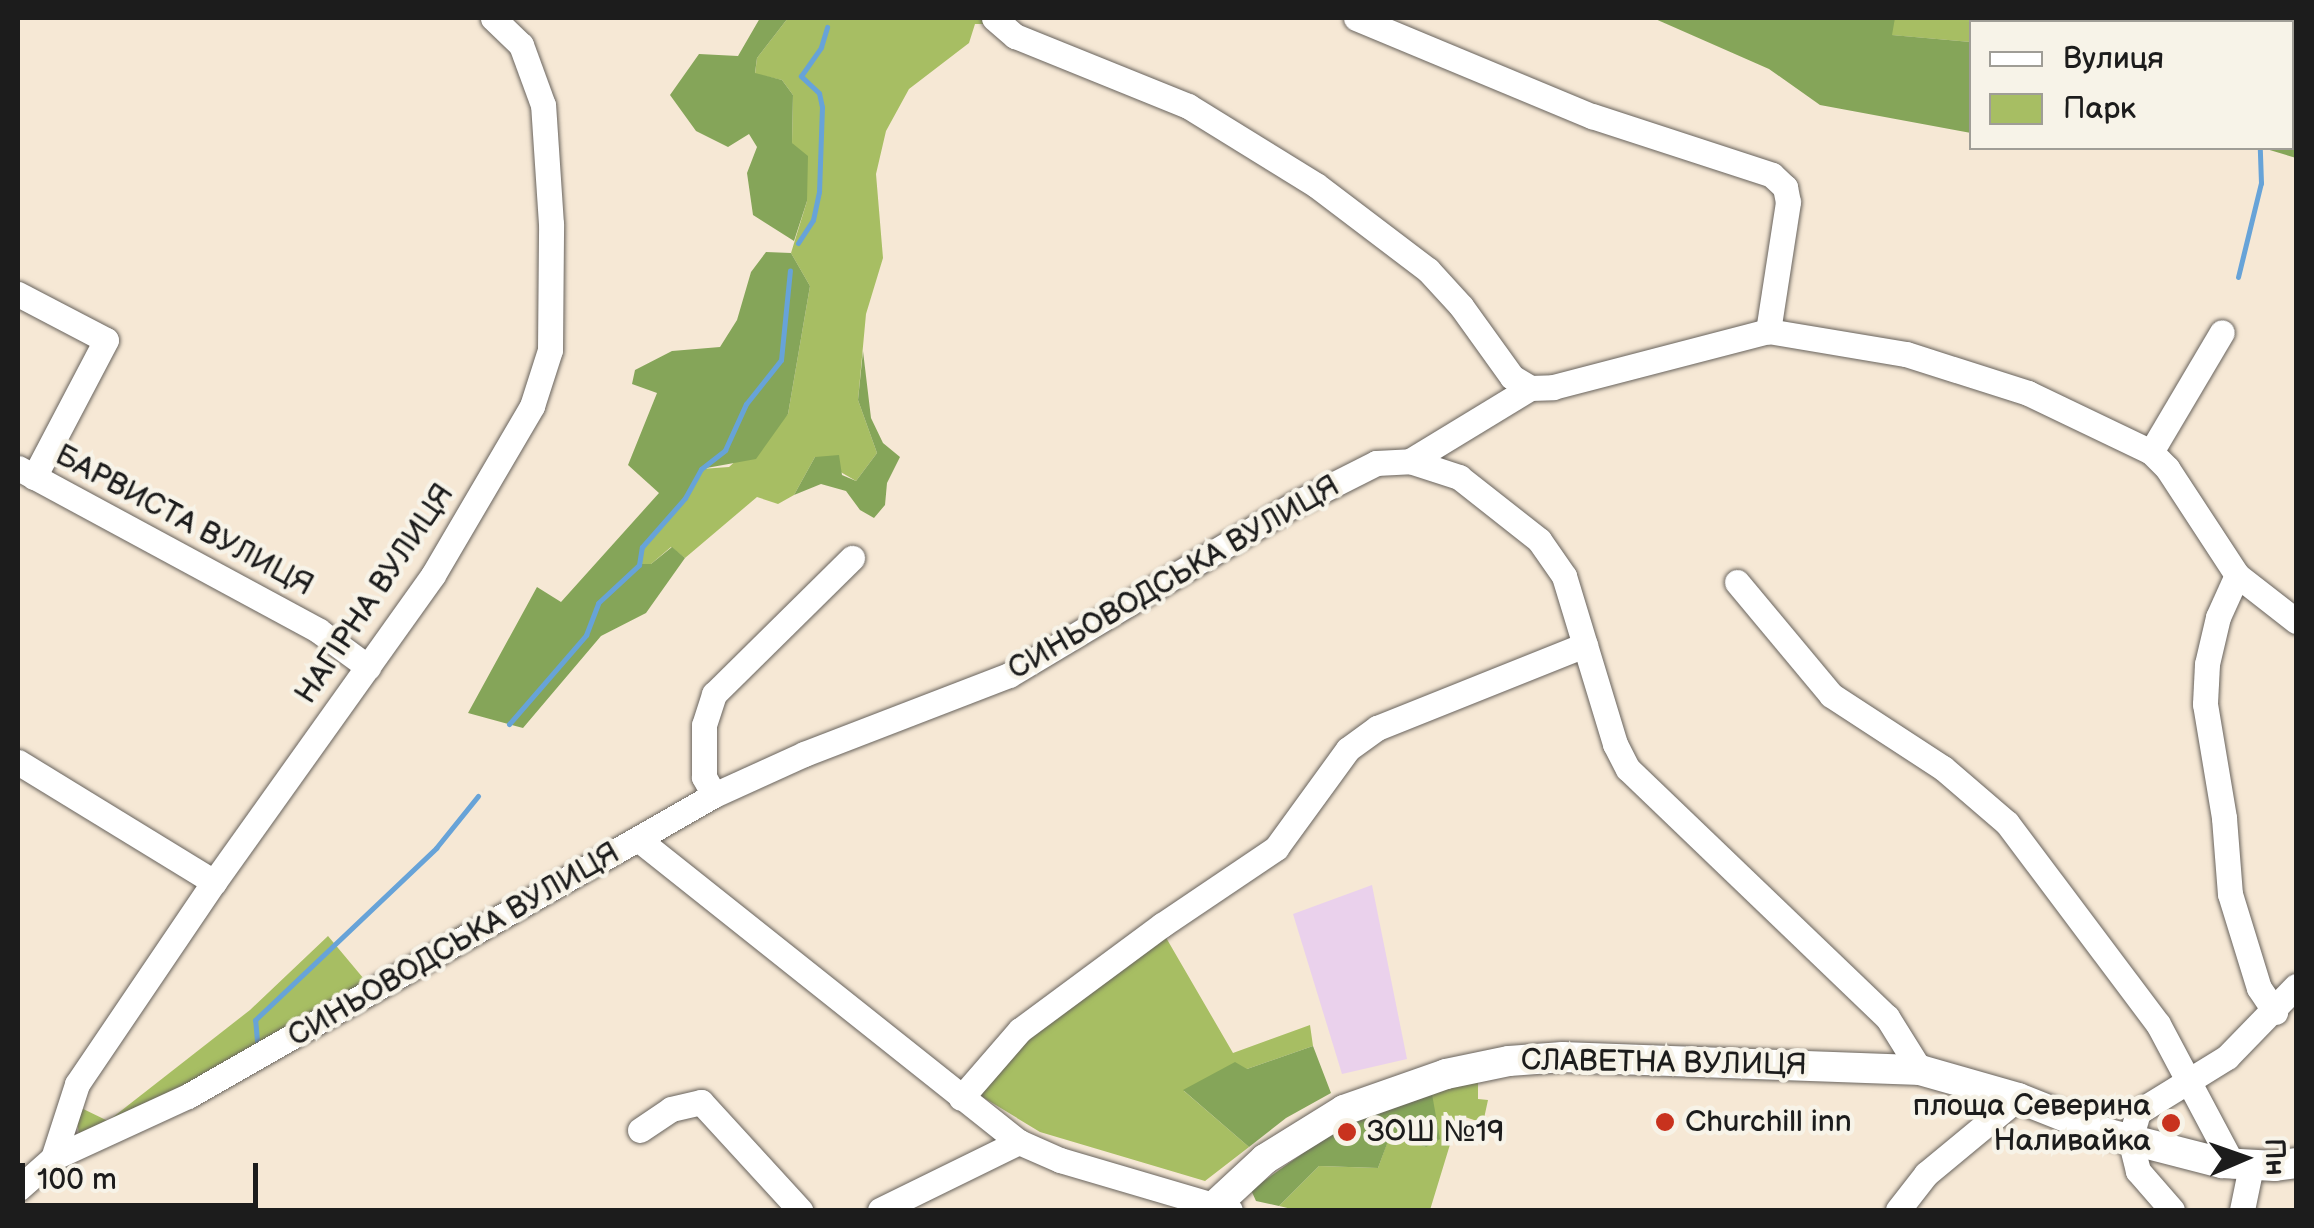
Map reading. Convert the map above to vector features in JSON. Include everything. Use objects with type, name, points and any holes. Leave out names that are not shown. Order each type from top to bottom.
[{"type":"main road","name":"СЛАВЕТНА ВУЛИЦЯ","points":[[1218,1209],[1266,1159],[1344,1110],[1421,1080],[1509,1061],[1645,1058],[1920,1070]]},
{"type":"main road","points":[[1920,1070],[2018,1098],[2130,1140],[2242,1165],[2296,1163]]},
{"type":"street","name":"НАГІРНА ВУЛИЦЯ","points":[[53,1158],[77,1084],[214,882],[432,576],[532,406],[550,350],[552,242],[544,105],[521,46],[494,18]]},
{"type":"street","points":[[1356,18],[1592,116],[1772,175],[1785,187],[1788,202],[1768,331]]},
{"type":"street","points":[[995,21],[1015,36],[1188,106],[1316,185],[1428,270],[1461,306],[1512,377],[1530,388]]},
{"type":"street","points":[[18,294],[106,340],[26,472]]},
{"type":"street","points":[[1410,461],[1530,388],[1553,387],[1768,331],[1906,354],[2028,393],[2151,452],[2167,468],[2237,575],[2296,621]]},
{"type":"street","points":[[2151,452],[2222,332]]},
{"type":"street","points":[[1459,476],[1457,449],[1493,388],[1493,353]]},
{"type":"street","name":"СИНЬОВОДСЬКА ВУЛИЦЯ","points":[[18,1188],[53,1158],[188,1096],[714,795],[804,754],[1009,676],[1296,504],[1376,463],[1410,461],[1459,476],[1503,507],[1553,556],[1564,576],[1615,744],[1628,769],[1887,1016],[1920,1070]]},
{"type":"street","name":"БАРВИСТА ВУЛИЦЯ","points":[[26,472],[319,631],[368,667]]},
{"type":"street","points":[[714,795],[704,776],[704,725],[714,694],[852,558]]},
{"type":"street","points":[[2237,575],[2218,617],[2206,664],[2205,704],[2224,818],[2230,894],[2259,988],[2275,1012]]},
{"type":"street","points":[[1737,582],[1830,695],[1943,768],[2008,823],[2158,1024],[2187,1083],[2242,1165],[2242,1210]]},
{"type":"street","points":[[961,1098],[1020,1030],[1162,924],[1276,848],[1348,750],[1377,728],[1585,644]]},
{"type":"street","points":[[18,762],[214,882]]},
{"type":"street","points":[[638,839],[1019,1142],[1060,1160],[1218,1209]]},
{"type":"street","points":[[2172,1210],[2143,1179],[2130,1140],[2138,1112],[2227,1057],[2275,1012],[2296,986]]},
{"type":"street","points":[[2211,1118],[2227,1057]]},
{"type":"street","points":[[1898,1210],[1926,1174],[2018,1098]]},
{"type":"street","points":[[640,1130],[671,1109],[701,1102],[800,1210]]},
{"type":"street","points":[[880,1210],[1019,1142]]},
{"type":"shaded area","points":[[1372,885],[1407,1059],[1342,1074],[1293,914]]},
{"type":"green space","points":[[760,18],[788,18],[757,58],[755,73],[782,80],[793,95],[792,143],[808,156],[807,201],[794,241],[753,215],[747,173],[757,147],[749,134],[728,147],[696,131],[670,95],[699,54],[738,56]]},
{"type":"green space","points":[[788,18],[994,18],[996,24],[975,24],[969,43],[909,89],[886,131],[876,174],[883,258],[866,314],[858,400],[877,453],[856,481],[815,457],[794,495],[778,504],[757,497],[685,558],[671,547],[651,564],[639,565],[642,547],[685,498],[701,469],[729,467],[788,414],[810,286],[791,253],[807,201],[792,143],[793,95],[782,80],[755,74],[757,58]]},
{"type":"green space","points":[[1653,18],[1895,18],[1892,35],[1969,42],[1969,133],[1820,105],[1769,69]]},
{"type":"green space","points":[[1894,18],[2296,18],[2296,51],[2294,20],[1969,20],[1969,42],[1891,35]]},
{"type":"green space","points":[[2294,50],[2296,51],[2296,158],[2270,150],[2294,150]]},
{"type":"green space","points":[[766,252],[791,253],[810,286],[788,414],[756,459],[701,469],[685,498],[642,547],[639,564],[651,564],[672,547],[685,558],[646,613],[601,636],[523,728],[468,713],[537,587],[561,602],[659,493],[628,465],[657,393],[632,384],[635,370],[672,351],[720,347],[737,320],[751,272]]},
{"type":"green space","points":[[863,351],[871,418],[883,443],[900,457],[887,483],[885,505],[874,518],[860,510],[846,491],[821,484],[794,495],[815,457],[839,455],[842,475],[856,481],[877,453],[858,400]]},
{"type":"green space","points":[[1161,929],[1233,1053],[1310,1025],[1313,1046],[1184,1091],[1249,1147],[1205,1181],[1040,1132],[971,1090],[1021,1032]]},
{"type":"green space","points":[[328,936],[374,991],[188,1096],[79,1135],[75,1105],[108,1121],[250,1010]]},
{"type":"green space","points":[[1313,1046],[1331,1093],[1286,1118],[1249,1147],[1183,1090],[1235,1062],[1247,1069]]},
{"type":"green space","points":[[1478,1076],[1478,1099],[1488,1100],[1483,1123],[1459,1115],[1430,1210],[1296,1210],[1279,1206],[1319,1166],[1378,1168],[1390,1135],[1426,1147],[1430,1085]]},
{"type":"green space","points":[[1432,1094],[1440,1139],[1426,1147],[1390,1136],[1378,1168],[1319,1166],[1279,1206],[1256,1201],[1251,1190],[1336,1130],[1391,1103]]},
{"type":"waterway","points":[[798,243],[813,220],[819,192],[822,107],[819,93],[801,76],[821,47],[827,27]]},
{"type":"waterway","points":[[2238,277],[2261,183],[2260,150]]},
{"type":"waterway","points":[[509,724],[586,635],[598,603],[639,565],[642,547],[685,498],[701,469],[725,450],[746,404],[781,360],[790,270]]},
{"type":"waterway","points":[[257,1041],[255,1020],[436,848],[478,796]]},
{"type":"place","name":"Churchill inn","points":[[1665,1122]]},
{"type":"place","name":"площа Северина Наливайка","points":[[2171,1123]]},
{"type":"place","name":"ЗОШ №19","points":[[1347,1132]]}]
